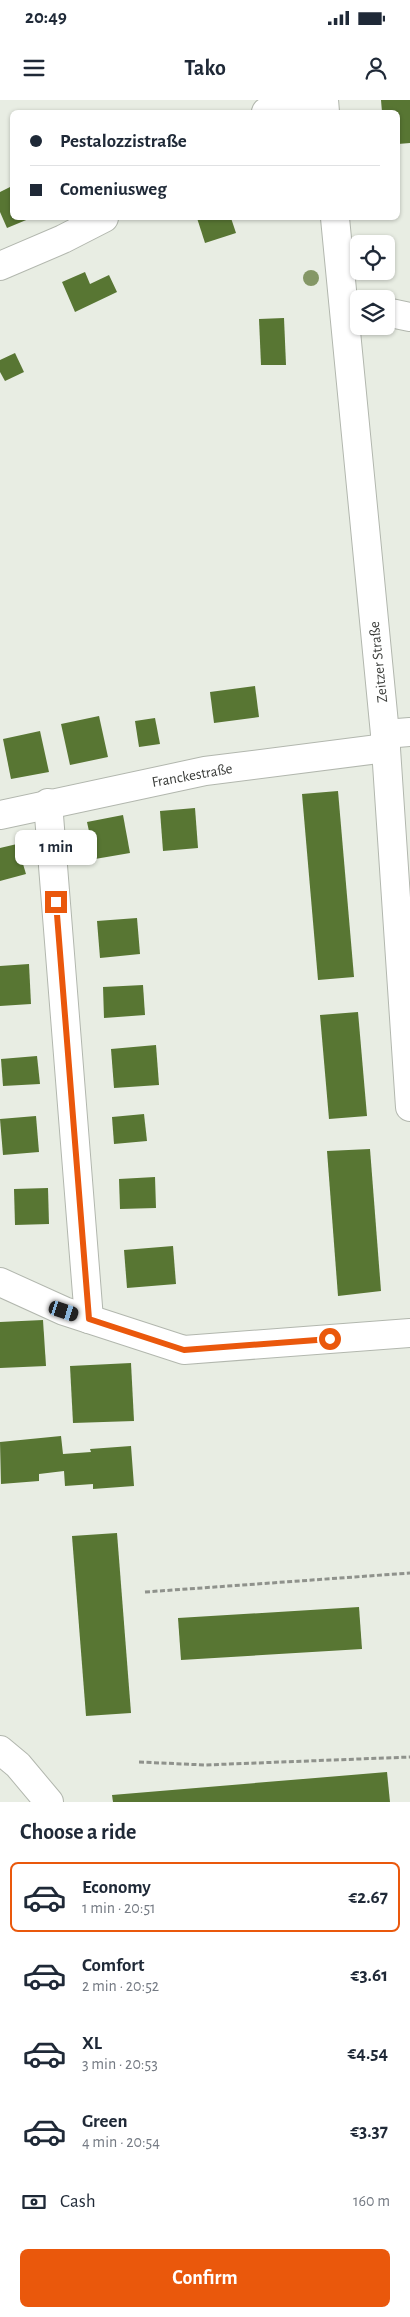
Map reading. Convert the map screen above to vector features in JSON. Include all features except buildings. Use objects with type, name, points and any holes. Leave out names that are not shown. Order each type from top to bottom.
[{"type":"street","points":[[271,110],[287,103],[302,100]]},
{"type":"street","points":[[0,266],[63,239],[100,220]]},
{"type":"street","name":"Zeitzer Straße","points":[[335,220],[350,307]]},
{"type":"street","points":[[395,314],[410,317]]},
{"type":"street","name":"Zeitzer Straße","points":[[353,335],[394,738],[410,1107]]},
{"type":"street","name":"Franckestraße","points":[[0,815],[205,770],[394,738]]},
{"type":"street","points":[[48,803],[89,1319]]},
{"type":"street","points":[[0,1282],[64,1311],[184,1350],[410,1333]]},
{"type":"street","points":[[0,1750],[18,1765],[50,1802]]},
{"type":"path","points":[[145,1592],[410,1573]]},
{"type":"path","points":[[139,1762],[205,1765],[410,1757]]},
{"type":"route","points":[[56,902],[89,1319],[184,1350],[330,1339]]}]
